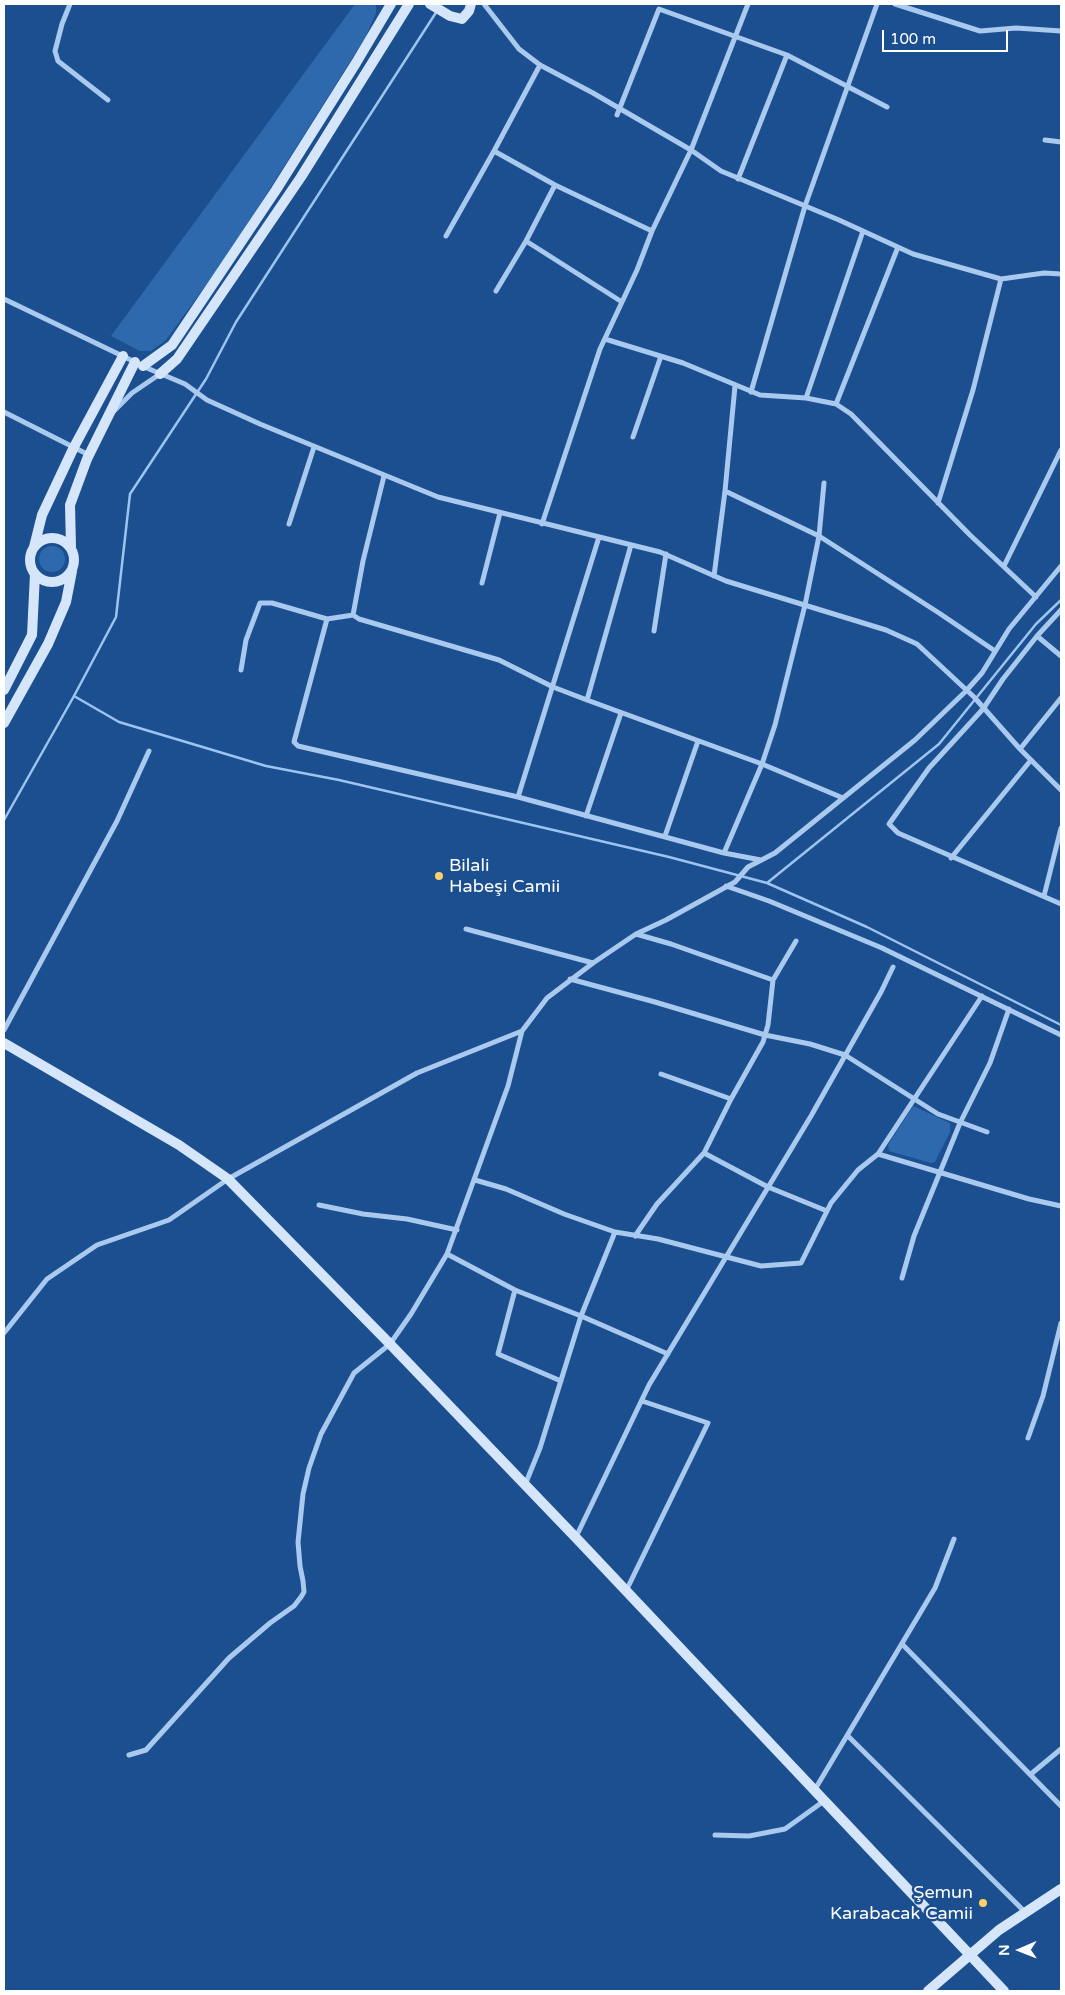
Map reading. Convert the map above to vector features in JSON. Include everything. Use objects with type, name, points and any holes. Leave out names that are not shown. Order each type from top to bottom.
[{"type":"street","points":[[70,4],[62,24],[55,51],[58,61],[108,100]]},
{"type":"street","points":[[4,723],[48,644],[66,602],[75,559],[71,547],[70,505],[89,455],[107,419],[139,364],[172,345],[276,190],[391,4]]},
{"type":"street","points":[[107,419],[132,393],[160,374],[177,359],[300,177],[409,4]]},
{"type":"street","points":[[430,4],[450,16],[462,19],[472,4]]},
{"type":"street","points":[[484,4],[519,50],[540,65],[619,108],[691,150],[721,171],[738,179],[914,254],[1001,279],[1044,272],[1061,274]]},
{"type":"street","points":[[542,524],[605,339],[652,231],[691,150],[748,4]]},
{"type":"street","points":[[751,392],[805,206],[877,4]]},
{"type":"street","points":[[895,4],[980,31],[1016,28],[1061,31]]},
{"type":"street","points":[[617,115],[658,9],[787,55],[887,107]]},
{"type":"street","points":[[738,179],[787,55]]},
{"type":"street","points":[[446,236],[540,65]]},
{"type":"street","points":[[1045,140],[1061,142]]},
{"type":"street","points":[[494,151],[555,185],[652,231]]},
{"type":"street","points":[[496,291],[526,241],[555,185]]},
{"type":"street","points":[[806,398],[863,231]]},
{"type":"street","points":[[526,241],[622,302]]},
{"type":"street","points":[[836,404],[898,247]]},
{"type":"street","points":[[938,502],[973,390],[1001,279]]},
{"type":"street","points":[[4,308],[5,300],[184,384],[207,400],[314,447],[438,497],[666,554],[726,581],[886,630],[917,644],[974,697],[978,704],[1020,749],[1061,790]]},
{"type":"street","points":[[605,339],[683,363],[760,395],[806,398],[836,404],[851,414],[1036,597]]},
{"type":"street","points":[[4,690],[32,635],[35,574],[30,564],[30,558],[42,515],[74,447],[123,356]]},
{"type":"street","points":[[633,437],[661,356]]},
{"type":"street","points":[[714,576],[725,491],[735,386]]},
{"type":"street","points":[[4,412],[89,455]]},
{"type":"street","points":[[289,524],[314,447]]},
{"type":"street","points":[[1004,566],[1061,450]]},
{"type":"street","points":[[353,615],[363,561],[384,476]]},
{"type":"street","points":[[724,853],[762,764],[775,725],[805,605],[819,536],[824,483]]},
{"type":"street","points":[[725,491],[819,536],[995,651]]},
{"type":"street","points":[[482,584],[500,513]]},
{"type":"street","points":[[518,797],[599,537]]},
{"type":"street","points":[[34,547],[43,539],[49,538],[62,539],[71,547]]},
{"type":"street","points":[[587,700],[631,544]]},
{"type":"street","points":[[654,631],[666,554]]},
{"type":"street","points":[[129,1755],[146,1750],[229,1658],[294,1606],[304,1592],[298,1542],[303,1494],[309,1468],[321,1434],[354,1374],[390,1344],[448,1254],[508,1086],[522,1031],[546,998],[570,979],[636,934],[666,920],[735,882],[748,868],[775,853],[915,740],[982,673],[1009,629],[1061,566]]},
{"type":"street","points":[[35,574],[44,580],[56,582],[62,580],[72,571]]},
{"type":"street","points":[[241,670],[246,640],[260,603],[272,603],[327,619],[353,615],[359,619],[499,660],[553,687],[762,764],[843,798]]},
{"type":"street","points":[[1061,610],[1037,636],[1003,679],[983,709],[930,768],[889,824],[898,833],[951,858],[1061,904]]},
{"type":"street","points":[[327,619],[294,742],[298,746],[518,797],[724,853],[762,860]]},
{"type":"street","points":[[1037,636],[1061,656]]},
{"type":"street","points":[[1020,749],[1061,698]]},
{"type":"street","points":[[586,816],[621,713]]},
{"type":"street","points":[[665,836],[698,741]]},
{"type":"street","points":[[4,1030],[116,822],[149,751]]},
{"type":"street","points":[[951,858],[1031,760]]},
{"type":"street","points":[[1044,896],[1061,828]]},
{"type":"street","points":[[726,886],[769,901],[882,948],[1061,1036]]},
{"type":"street","points":[[466,929],[593,963]]},
{"type":"street","points":[[636,934],[671,944],[773,980]]},
{"type":"street","points":[[635,1236],[657,1204],[704,1153],[730,1098],[766,1035],[773,980],[796,940]]},
{"type":"street","points":[[576,1538],[649,1385],[845,1056],[893,967]]},
{"type":"street","points":[[570,979],[656,1002],[766,1035],[810,1044],[845,1056],[912,1100],[938,1114],[987,1132]]},
{"type":"street","points":[[475,1180],[506,1189],[564,1214],[615,1232],[658,1239],[761,1266],[801,1263],[831,1204],[858,1170],[878,1154],[982,996]]},
{"type":"street","points":[[902,1278],[914,1236],[960,1123],[990,1063],[1008,1009]]},
{"type":"street","points":[[4,1334],[47,1279],[97,1245],[170,1220],[228,1180],[417,1073],[522,1031]]},
{"type":"street","points":[[4,1043],[179,1145],[228,1180],[525,1484],[1004,1991]]},
{"type":"street","points":[[661,1074],[730,1098]]},
{"type":"street","points":[[704,1153],[768,1187],[827,1211]]},
{"type":"street","points":[[878,1154],[1029,1200],[1061,1206]]},
{"type":"street","points":[[319,1205],[363,1214],[407,1219],[457,1230]]},
{"type":"street","points":[[525,1484],[540,1448],[581,1316],[615,1232]]},
{"type":"street","points":[[448,1254],[515,1290],[668,1354]]},
{"type":"street","points":[[515,1290],[498,1354],[561,1381]]},
{"type":"street","points":[[1028,1438],[1043,1396],[1061,1323]]},
{"type":"street","points":[[626,1591],[708,1423],[642,1401]]},
{"type":"street","points":[[814,1791],[935,1588],[954,1539]]},
{"type":"street","points":[[902,1644],[1061,1806]]},
{"type":"street","points":[[848,1736],[1025,1913]]},
{"type":"street","points":[[1031,1774],[1061,1749]]},
{"type":"street","points":[[715,1835],[749,1836],[784,1829],[824,1802]]},
{"type":"street","points":[[928,1991],[999,1930],[1061,1890]]},
{"type":"shaded area","points":[[355,4],[376,4],[376,13],[365,38],[230,252],[166,340],[151,351],[140,351],[111,336]]},
{"type":"shaded area","points":[[52,546],[61,550],[65,559],[61,568],[52,572],[43,568],[39,559],[43,550]]},
{"type":"shaded area","points":[[913,1106],[950,1123],[950,1132],[935,1162],[931,1163],[889,1151],[888,1145]]},
{"type":"waterway","points":[[4,820],[116,617],[130,494],[206,379],[236,322],[437,11]]},
{"type":"waterway","points":[[767,883],[939,744],[1036,624],[1061,600]]},
{"type":"waterway","points":[[74,696],[119,722],[266,766],[339,780],[669,857],[767,883],[867,927],[1061,1025]]},
{"type":"place","name":"Bilali Habeşi Camii","points":[[439,876]]},
{"type":"place","name":"Şemun Karabacak Camii","points":[[983,1903]]}]
